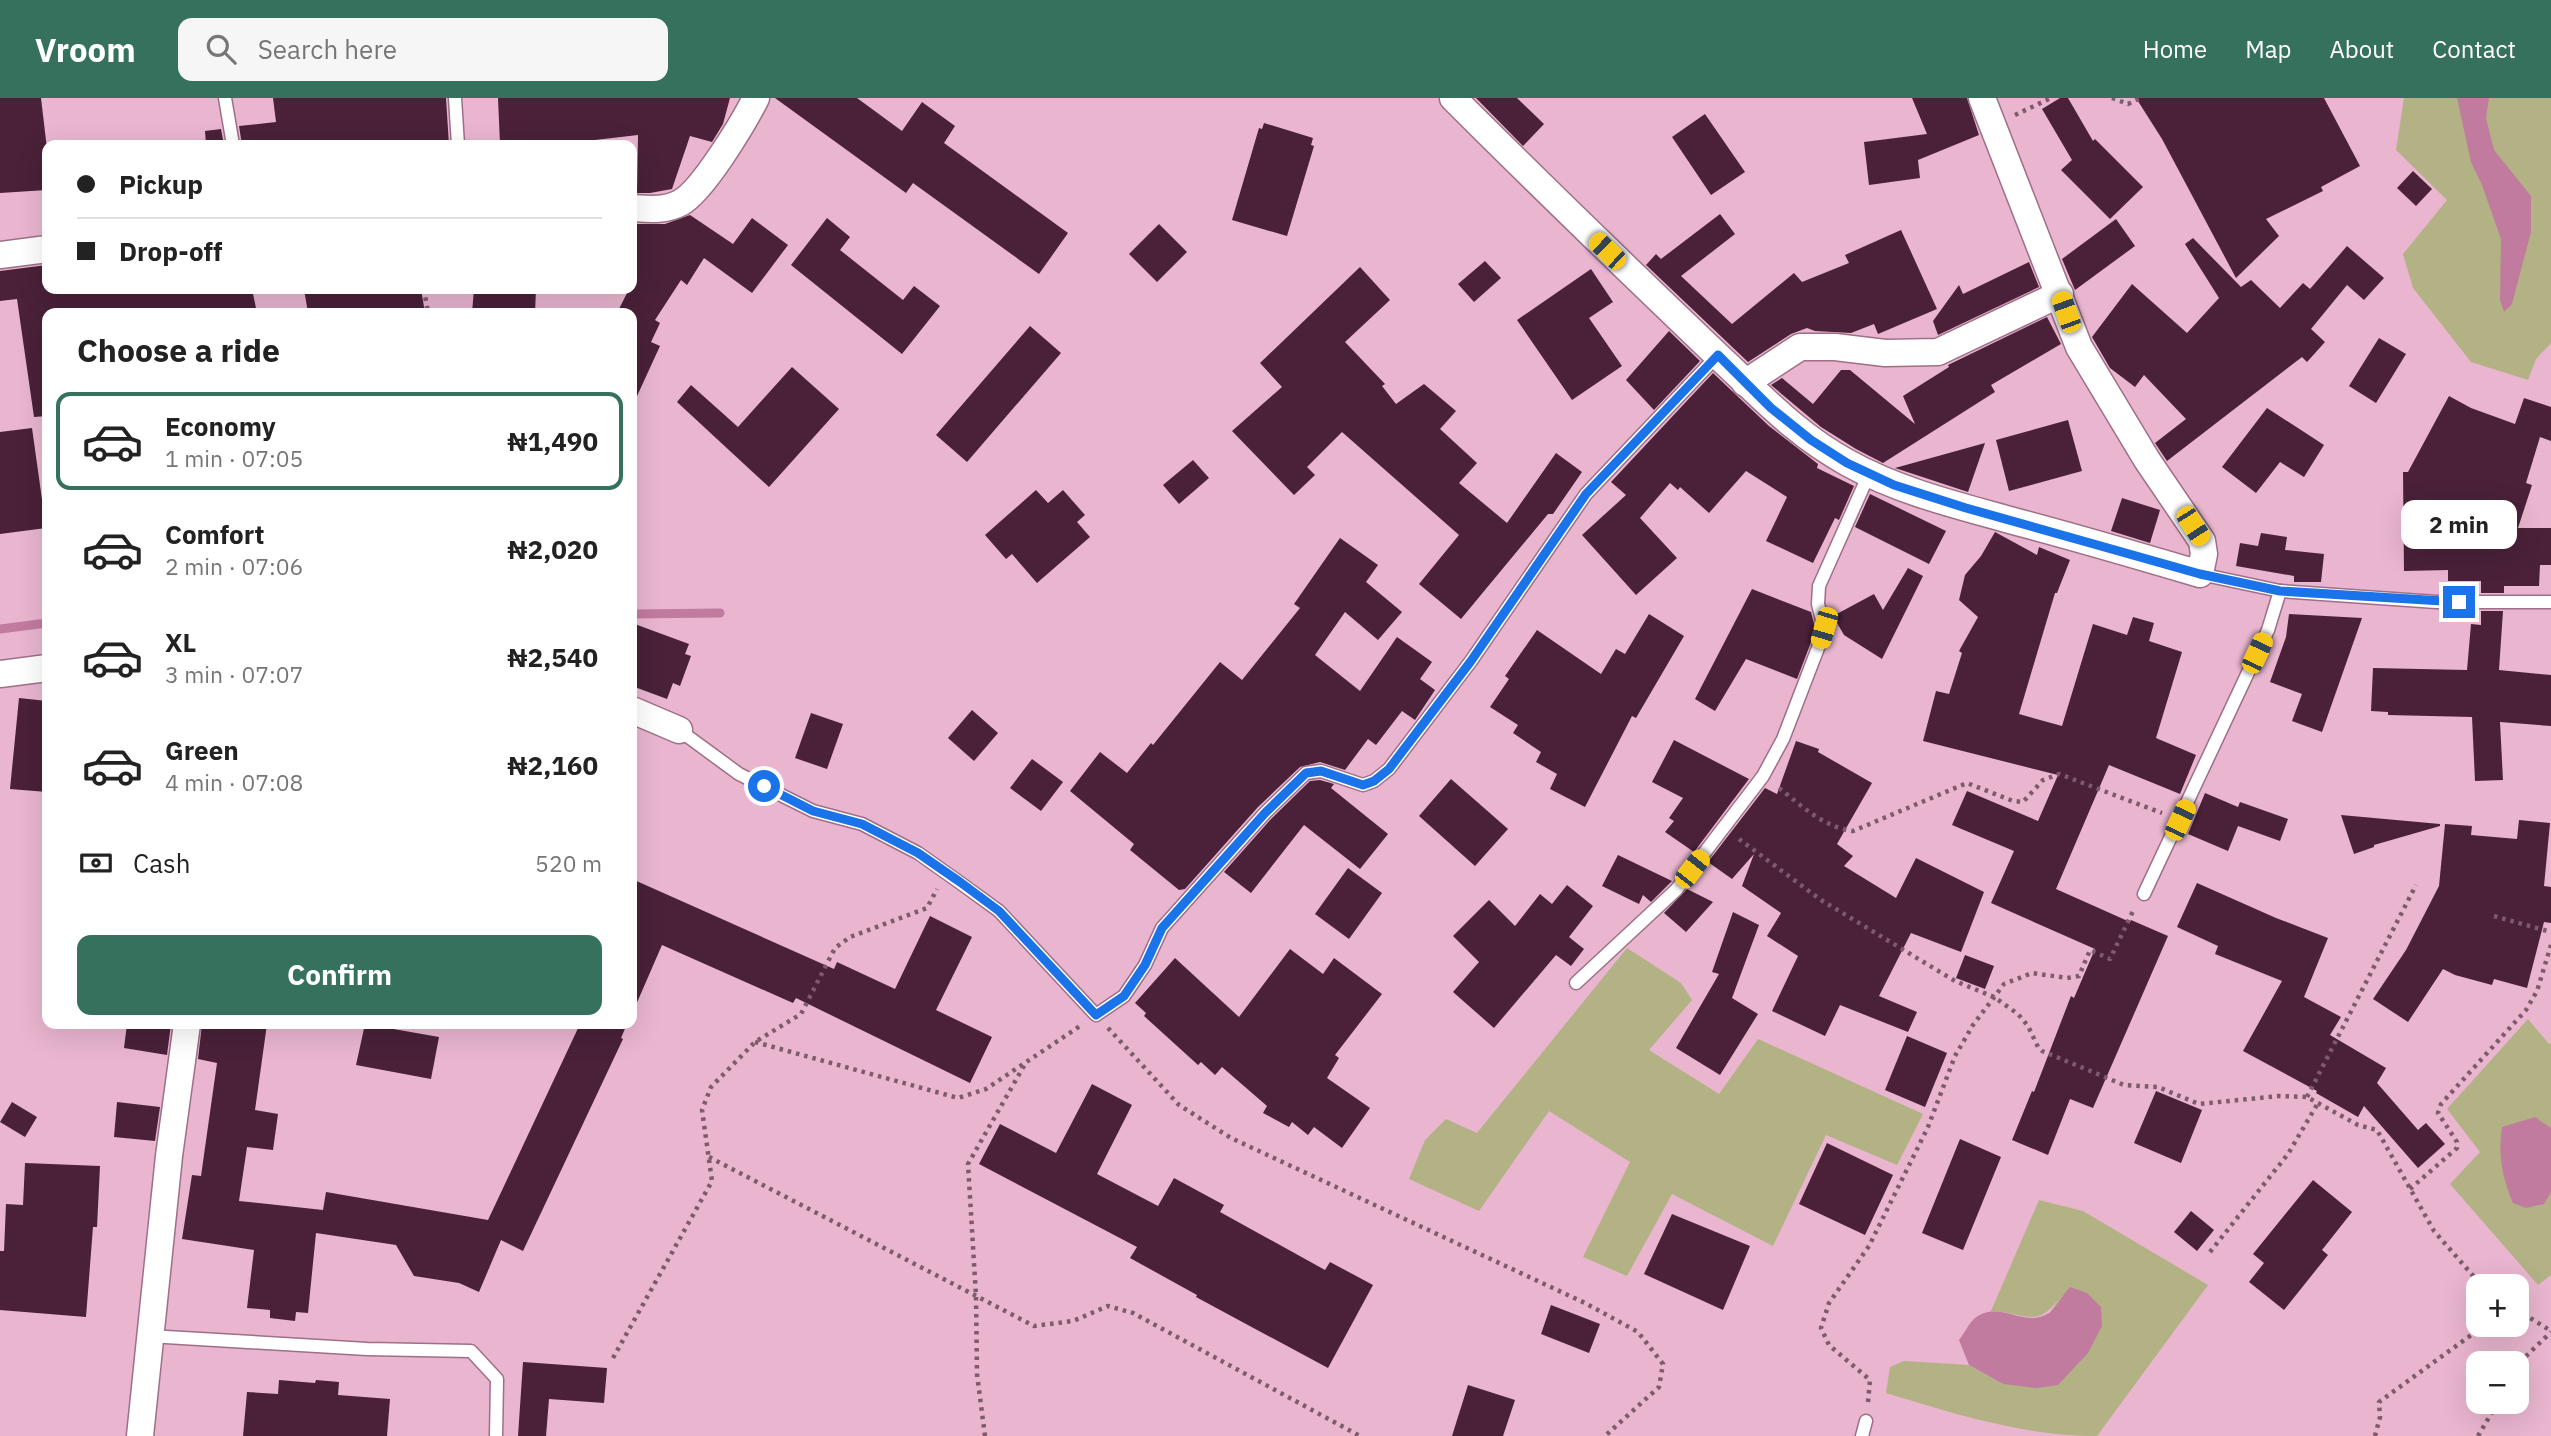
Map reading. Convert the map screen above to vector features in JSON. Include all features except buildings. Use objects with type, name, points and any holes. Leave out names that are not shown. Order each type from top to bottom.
[{"type":"street","points":[[637,208],[663,208],[683,202],[699,188],[756,98]]},
{"type":"street","points":[[1453,98],[1771,408],[1811,440],[1869,474],[1894,485],[2200,574],[2204,554],[2202,541],[2147,460],[2079,347],[1982,98]]},
{"type":"street","points":[[0,255],[42,250]]},
{"type":"street","points":[[1745,383],[1800,347],[1835,347],[1885,354],[1938,352],[2060,294]]},
{"type":"street","points":[[0,674],[42,669]]},
{"type":"street","points":[[637,712],[679,730]]},
{"type":"street","points":[[140,1436],[149,1336],[186,1029]]},
{"type":"lane","points":[[225,98],[232,140]]},
{"type":"lane","points":[[455,98],[458,140]]},
{"type":"lane","points":[[679,730],[739,774],[813,811],[862,824],[918,853],[999,911],[1096,1015],[1124,996],[1145,965],[1162,928],[1265,813],[1306,773],[1321,771],[1363,785],[1374,781],[1389,769],[1471,661],[1586,494],[1718,355]]},
{"type":"lane","points":[[1576,983],[1676,890],[1763,776],[1783,739],[1824,628],[1818,604],[1819,586],[1869,474]]},
{"type":"lane","points":[[2200,574],[2280,591],[2436,603],[2551,602]]},
{"type":"lane","points":[[2144,894],[2268,630],[2280,591]]},
{"type":"lane","points":[[149,1336],[366,1349],[471,1351],[497,1379],[496,1436]]},
{"type":"lane","points":[[1862,1436],[1866,1421]]},
{"type":"path","points":[[1992,125],[2051,98]]},
{"type":"path","points":[[2112,98],[2128,104],[2140,98]]},
{"type":"path","points":[[1763,776],[1818,818],[1839,829],[1853,831],[1967,783],[2013,802],[2023,803],[2043,780],[2059,774],[2180,820]]},
{"type":"path","points":[[1724,828],[1821,900],[1955,981],[1994,997],[2018,1014],[2042,1051],[2124,1085],[2158,1087],[2199,1104],[2279,1096],[2307,1097],[2358,1125],[2378,1130],[2434,1231],[2472,1274]]},
{"type":"path","points":[[613,1358],[712,1181],[702,1110],[711,1087],[755,1042],[800,1014],[835,948],[850,937],[928,908],[945,873]]},
{"type":"path","points":[[2307,1097],[2416,885]]},
{"type":"path","points":[[1866,1421],[1870,1380],[1829,1345],[1821,1328],[1829,1303],[1869,1246],[1922,1138],[1955,1056],[1973,1025],[2004,984],[2032,973],[2067,978],[2079,976],[2090,950],[2110,959],[2129,917],[2144,894]]},
{"type":"path","points":[[2494,916],[2551,932]]},
{"type":"path","points":[[2410,1189],[2456,1148],[2457,1142],[2438,1113],[2441,1104],[2526,1010],[2537,991],[2551,944]]},
{"type":"path","points":[[755,1042],[958,1098],[986,1089],[1096,1015],[1179,1105],[1231,1138],[1585,1303],[1639,1332],[1663,1364],[1659,1387],[1605,1436]]},
{"type":"path","points":[[985,1436],[977,1374],[976,1296],[968,1164],[1026,1062]]},
{"type":"path","points":[[2210,1252],[2288,1154],[2318,1103]]},
{"type":"path","points":[[709,1157],[1034,1326],[1073,1321],[1108,1306],[1133,1313],[1360,1436]]},
{"type":"path","points":[[2529,1317],[2551,1331],[2529,1353]]},
{"type":"path","points":[[2375,1436],[2380,1417],[2379,1402],[2468,1337]]},
{"type":"path","points":[[2478,1436],[2491,1414]]},
{"type":"green space","points":[[2404,98],[2551,98],[2551,343],[2536,359],[2528,380],[2471,362],[2413,288],[2403,254],[2447,200],[2396,150]]},
{"type":"green space","points":[[1627,948],[1681,983],[1692,1000],[1649,1050],[1719,1094],[1758,1039],[1923,1114],[1897,1165],[1826,1135],[1773,1246],[1672,1194],[1627,1276],[1583,1257],[1630,1162],[1549,1111],[1479,1211],[1409,1179],[1425,1140],[1446,1119],[1477,1133]]},
{"type":"green space","points":[[2528,1019],[2549,1044],[2551,1043],[2551,1275],[2538,1285],[2450,1184],[2480,1152],[2447,1109]]},
{"type":"green space","points":[[2039,1200],[2083,1211],[2208,1285],[2097,1436],[2016,1428],[1886,1393],[1890,1367],[1904,1361],[1969,1365],[2003,1384],[2061,1296],[2052,1307],[2037,1316],[1991,1311]]},
{"type":"shaded area","points":[[2457,98],[2489,98],[2486,118],[2494,150],[2531,196],[2531,232],[2512,304],[2504,312],[2500,300],[2501,239],[2471,162]]},
{"type":"shaded area","points":[[2535,1117],[2551,1128],[2551,1192],[2544,1204],[2526,1208],[2513,1203],[2509,1194],[2500,1147],[2502,1127]]},
{"type":"shaded area","points":[[2070,1287],[2087,1293],[2101,1307],[2102,1326],[2088,1353],[2058,1385],[2037,1388],[2003,1384],[1969,1365],[1959,1340],[1975,1318],[1993,1311],[2021,1317],[2040,1317],[2052,1310]]},
{"type":"waterway","points":[[637,614],[720,613]]},
{"type":"waterway","points":[[0,629],[42,624]]},
{"type":"route","points":[[764,786],[813,811],[862,824],[918,853],[999,911],[1096,1015],[1124,996],[1145,965],[1162,928],[1265,813],[1306,773],[1321,771],[1363,785],[1374,781],[1389,769],[1471,661],[1586,494],[1718,355],[1771,408],[1811,440],[1847,463],[1894,485],[2200,574],[2280,591],[2436,603],[2459,602]]}]
